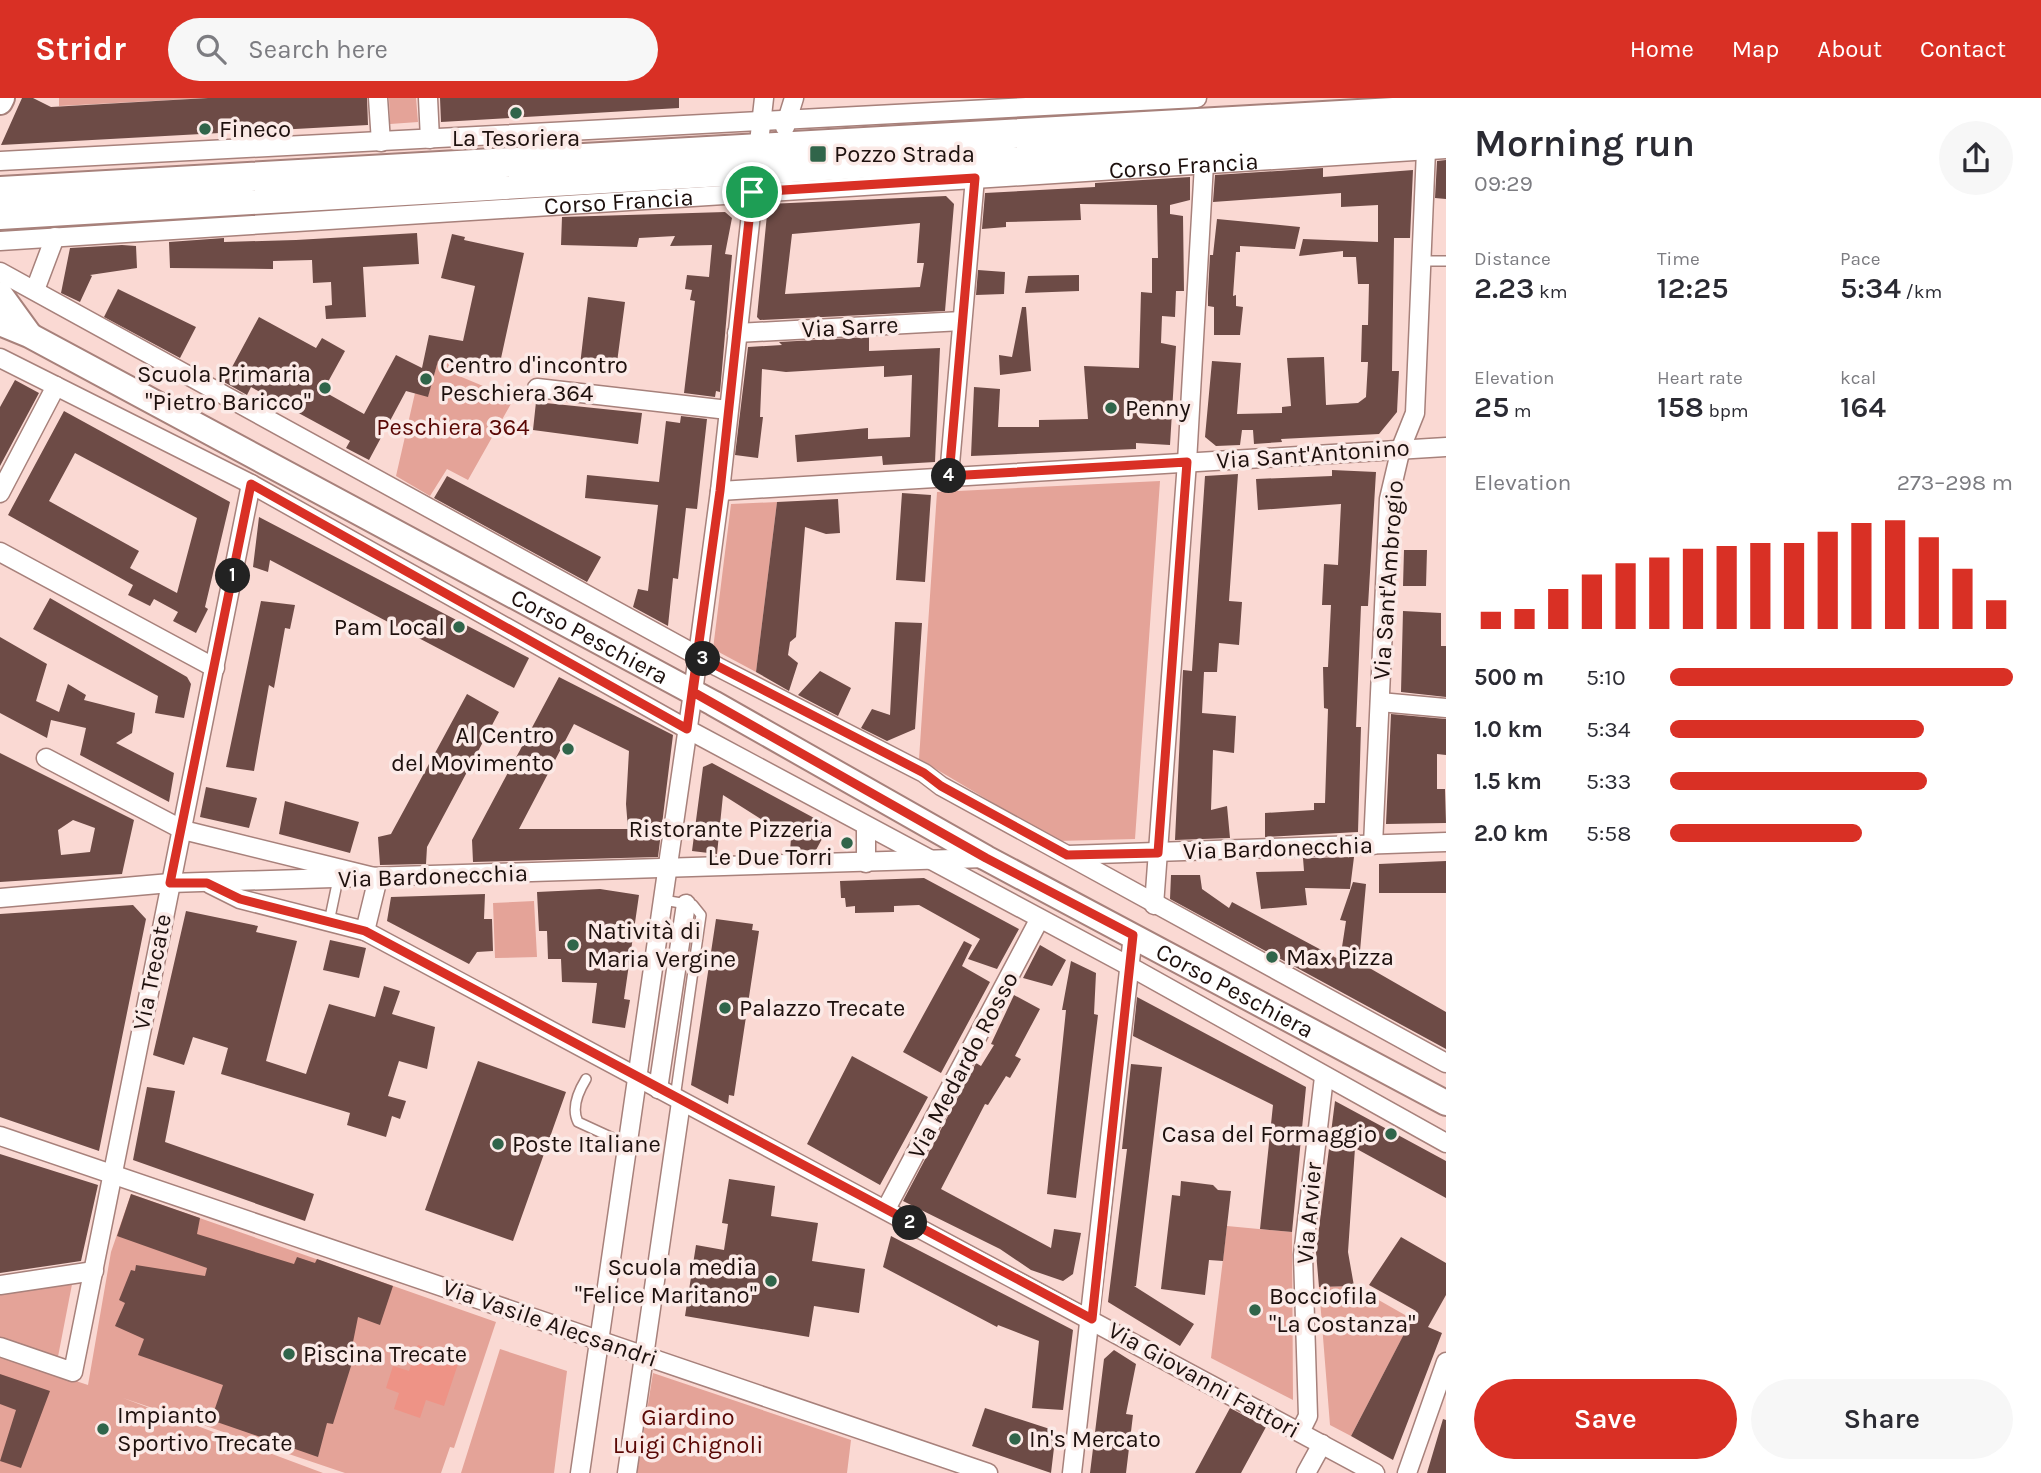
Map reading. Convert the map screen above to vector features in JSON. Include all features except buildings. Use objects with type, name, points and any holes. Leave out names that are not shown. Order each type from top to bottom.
[{"type":"main road","name":"Corso Francia","points":[[0,215],[1446,108]]},
{"type":"main road","name":"Corso Francia","points":[[0,191],[1446,129]]},
{"type":"main road","name":"Corso Peschiera","points":[[0,294],[29,335]]},
{"type":"main road","name":"Corso Peschiera","points":[[0,323],[29,335],[693,692],[986,858],[1446,1103]]},
{"type":"street","points":[[378,98],[381,142]]},
{"type":"street","points":[[428,98],[430,139]]},
{"type":"street","points":[[580,1473],[698,656],[761,158],[764,98]]},
{"type":"street","points":[[761,158],[788,118],[794,98]]},
{"type":"street","name":"Corso Francia","points":[[0,241],[761,158],[788,118],[1197,98]]},
{"type":"street","name":"Corso Francia","points":[[0,161],[430,139],[761,158],[975,178],[1446,149]]},
{"type":"street","name":"Via Sant'Ambrogio","points":[[1373,845],[1389,499],[1401,448],[1415,413],[1426,150]]},
{"type":"street","points":[[1154,905],[1187,462],[1204,164]]},
{"type":"street","points":[[949,476],[975,178]]},
{"type":"street","points":[[35,290],[55,237]]},
{"type":"street","name":"Corso Peschiera","points":[[0,272],[698,656],[924,773],[941,786],[1154,905],[1446,1063]]},
{"type":"street","name":"Via Sarre","points":[[737,333],[962,321]]},
{"type":"street","name":"Corso Peschiera","points":[[0,358],[251,484],[687,729],[1129,966],[1446,1143]]},
{"type":"street","points":[[0,493],[56,386]]},
{"type":"street","points":[[537,388],[728,410]]},
{"type":"street","name":"Via Sant'Antonino","points":[[720,491],[1446,447]]},
{"type":"street","name":"Via Trecate","points":[[0,1347],[73,1372],[251,484]]},
{"type":"street","points":[[0,552],[215,668]]},
{"type":"street","points":[[1380,702],[1446,708]]},
{"type":"street","points":[[46,758],[183,830],[378,878],[365,931]]},
{"type":"street","points":[[866,826],[866,863]]},
{"type":"street","name":"Via Bardonecchia","points":[[1067,855],[1446,842]]},
{"type":"street","name":"Via Bardonecchia","points":[[0,898],[170,883],[932,862],[986,858]]},
{"type":"street","name":"Via Giovanni Fattori","points":[[207,883],[240,899],[365,931],[1375,1473]]},
{"type":"street","points":[[658,1088],[686,904]]},
{"type":"street","name":"Via Medardo Rosso","points":[[886,1209],[1039,920]]},
{"type":"street","points":[[1072,1473],[1092,1319],[1133,935]]},
{"type":"street","name":"Via Arvier","points":[[1300,1432],[1308,1416],[1303,1255],[1324,1077]]},
{"type":"street","points":[[628,1473],[678,1100]]},
{"type":"street","points":[[0,1136],[112,1172]]},
{"type":"street","name":"Via Vasile Alecsandri","points":[[112,1172],[988,1473]]},
{"type":"street","points":[[0,1285],[94,1271]]},
{"type":"street","points":[[1407,1473],[1446,1362]]},
{"type":"street","points":[[1306,1473],[1322,1444]]},
{"type":"lane","points":[[1420,261],[1446,261]]},
{"type":"lane","points":[[329,922],[338,879]]},
{"type":"lane","points":[[663,900],[693,905],[701,915],[678,1100]]},
{"type":"lane","points":[[586,1079],[578,1093],[575,1115],[578,1122],[628,1145]]},
{"type":"green space","points":[[59,98],[208,98],[59,106]]},
{"type":"green space","points":[[389,98],[416,98],[418,122],[390,124]]},
{"type":"green space","name":"Peschiera 364","points":[[438,361],[454,364],[452,373],[495,391],[512,402],[468,480],[447,469],[430,496],[396,476],[415,393],[428,396]]},
{"type":"green space","points":[[1160,481],[1135,839],[1057,841],[919,759],[937,492]]},
{"type":"green space","points":[[777,502],[756,672],[713,649],[731,504]]},
{"type":"green space","points":[[534,901],[537,957],[495,958],[493,903]]},
{"type":"green space","name":"Piscina Trecate","points":[[131,1194],[496,1322],[454,1448],[450,1447],[441,1473],[345,1473],[123,1398],[323,1473],[0,1473],[0,1356],[88,1385],[111,1252]]},
{"type":"green space","name":"Bocciofila \"La Costanza\"","points":[[1227,1226],[1292,1232],[1293,1400],[1211,1358]]},
{"type":"green space","points":[[74,1274],[56,1367],[0,1347],[0,1286]]},
{"type":"green space","points":[[1354,1286],[1412,1319],[1351,1436],[1330,1425],[1319,1287]]},
{"type":"green space","points":[[500,1349],[567,1371],[554,1473],[461,1473]]},
{"type":"green space","name":"Giardino Luigi Chignoli","points":[[653,1373],[851,1440],[847,1473],[637,1473]]},
{"type":"shaded area","points":[[418,1345],[447,1354],[445,1359],[458,1364],[444,1406],[426,1400],[420,1418],[394,1409],[399,1393],[386,1388],[393,1366],[409,1371]]},
{"type":"place","name":"La Tesoriera","points":[[516,113]]},
{"type":"place","name":"Fineco","points":[[205,129]]},
{"type":"place","name":"Pozzo Strada","points":[[818,154]]},
{"type":"place","name":"Centro d'incontro Peschiera 364","points":[[426,379]]},
{"type":"place","name":"Scuola Primaria \"Pietro Baricco\"","points":[[325,388]]},
{"type":"place","name":"Penny","points":[[1111,408]]},
{"type":"place","name":"Pam Local","points":[[459,627]]},
{"type":"place","name":"Al Centro del Movimento","points":[[568,749]]},
{"type":"place","name":"Ristorante Pizzeria Le Due Torri","points":[[847,843]]},
{"type":"place","name":"Natività di Maria Vergine","points":[[573,945]]},
{"type":"place","name":"Max Pizza","points":[[1272,957]]},
{"type":"place","name":"Palazzo Trecate","points":[[725,1008]]},
{"type":"place","name":"Casa del Formaggio","points":[[1391,1134]]},
{"type":"place","name":"Poste Italiane","points":[[498,1144]]},
{"type":"place","name":"Scuola media \"Felice Maritano\"","points":[[771,1281]]},
{"type":"place","name":"Bocciofila \"La Costanza\"","points":[[1255,1310]]},
{"type":"place","name":"Piscina Trecate","points":[[289,1354]]},
{"type":"place","name":"Impianto Sportivo Trecate","points":[[103,1429]]},
{"type":"place","name":"In's Mercato","points":[[1015,1439]]},
{"type":"route","points":[[975,178],[949,476],[1187,462],[1158,853],[1067,855],[941,786],[924,773],[698,656],[693,692],[986,858],[1133,935],[1092,1319],[365,931],[240,899],[207,883],[170,883],[183,830],[251,484],[687,729],[720,491],[752,192],[975,178]]}]
